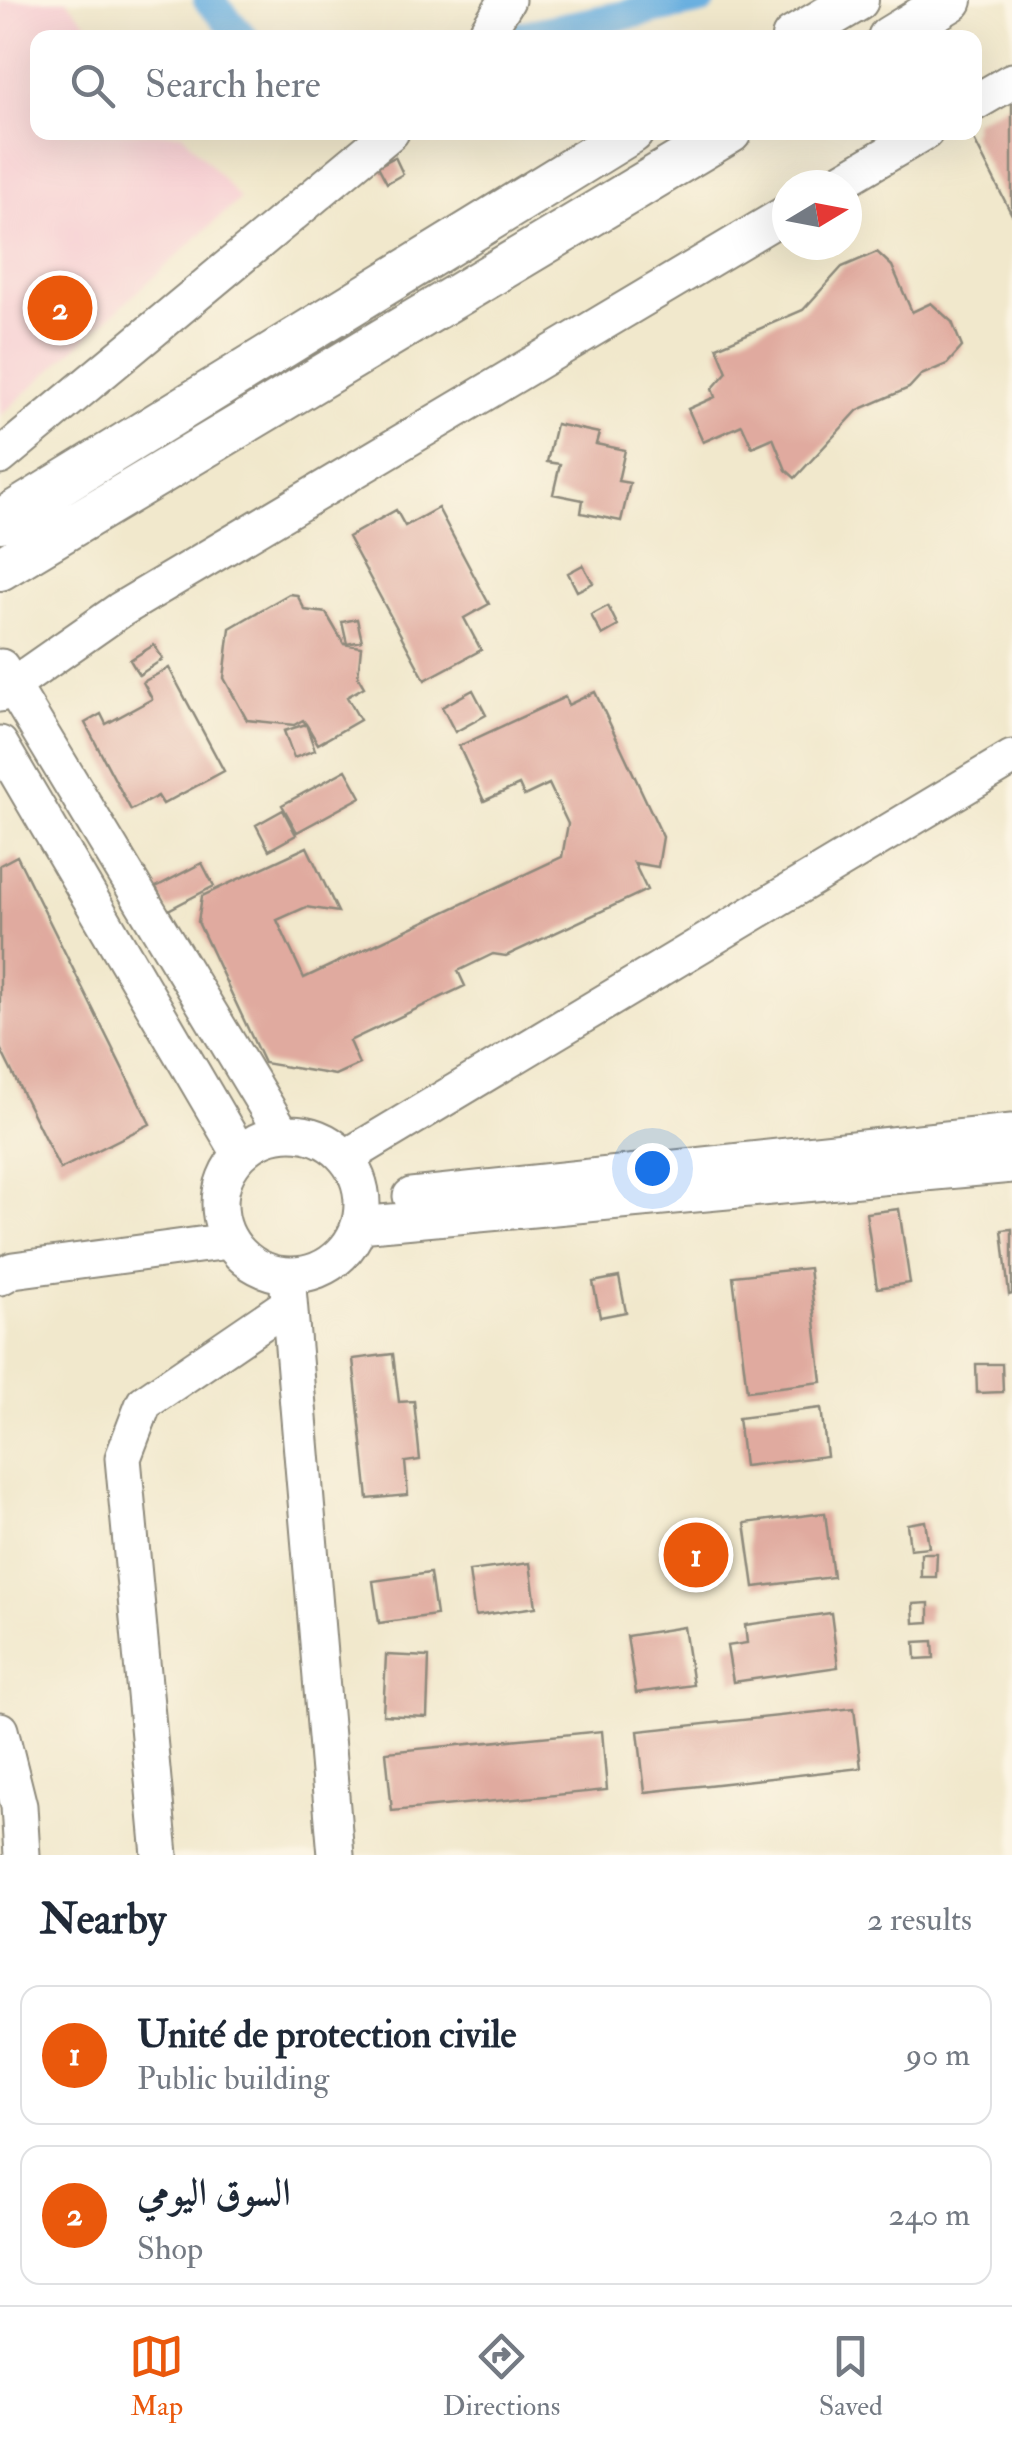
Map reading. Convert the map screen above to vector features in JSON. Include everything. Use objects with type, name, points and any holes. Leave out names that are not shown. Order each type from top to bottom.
[{"type":"main road","points":[[806,30],[857,0]]},
{"type":"main road","points":[[902,30],[951,0]]},
{"type":"main road","points":[[0,521],[619,140]]},
{"type":"main road","points":[[0,569],[717,140]]},
{"type":"street","points":[[489,30],[508,0]]},
{"type":"street","points":[[982,98],[1012,81]]},
{"type":"street","points":[[0,457],[382,140]]},
{"type":"street","points":[[860,170],[911,140]]},
{"type":"street","points":[[282,1133],[4,682],[772,222]]},
{"type":"street","points":[[0,744],[240,1154]]},
{"type":"street","points":[[345,1158],[1012,758]]},
{"type":"street","points":[[360,1213],[1012,1132]]},
{"type":"street","points":[[160,1855],[123,1458],[144,1403],[288,1290],[332,1263],[348,1246],[360,1213],[357,1178],[345,1158],[327,1143],[305,1134],[282,1133],[259,1140],[240,1154],[226,1173],[220,1195],[221,1219],[229,1241],[288,1290],[336,1855]]},
{"type":"street","points":[[360,1213],[1012,1165]]},
{"type":"street","points":[[0,1277],[13,1270],[229,1241]]},
{"type":"street","points":[[0,1730],[7,1789],[22,1855]]},
{"type":"shaded area","points":[[0,0],[67,0],[93,30],[30,30],[30,140],[188,140],[240,199],[0,416]]},
{"type":"building","points":[[1012,102],[1012,215],[974,140],[982,140],[982,117]]},
{"type":"building","points":[[395,157],[403,174],[387,183],[378,166]]},
{"type":"building","points":[[877,252],[892,266],[912,312],[931,303],[952,322],[962,347],[947,364],[921,375],[909,388],[858,410],[795,478],[786,470],[773,438],[752,447],[742,425],[703,442],[688,409],[715,397],[712,389],[727,372],[717,347],[803,310],[842,267]]},
{"type":"building","points":[[556,424],[599,433],[596,444],[625,450],[618,481],[630,483],[621,521],[581,513],[583,500],[553,494],[560,464],[547,462]]},
{"type":"building","points":[[438,508],[489,604],[464,618],[481,650],[425,680],[348,537],[396,510],[405,526]]},
{"type":"building","points":[[583,565],[593,583],[577,591],[568,573]]},
{"type":"building","points":[[289,594],[297,595],[305,610],[326,613],[344,644],[361,647],[358,677],[364,687],[347,697],[360,720],[318,744],[303,720],[294,725],[247,720],[224,678],[230,628]]},
{"type":"building","points":[[608,606],[618,626],[602,635],[591,615]]},
{"type":"building","points":[[357,619],[362,641],[347,644],[342,622]]},
{"type":"building","points":[[154,645],[163,659],[139,675],[130,660]]},
{"type":"building","points":[[169,668],[224,771],[163,804],[158,796],[131,810],[85,723],[101,714],[106,724],[152,699],[143,682]]},
{"type":"building","points":[[473,690],[486,715],[455,732],[442,707]]},
{"type":"building","points":[[595,692],[663,837],[658,867],[634,863],[647,890],[506,956],[493,954],[458,971],[465,986],[349,1041],[359,1064],[335,1075],[264,1063],[198,922],[202,896],[307,847],[338,912],[306,907],[277,920],[304,978],[562,857],[568,824],[549,784],[524,796],[519,785],[484,801],[459,746],[565,697],[568,705]]},
{"type":"building","points":[[306,724],[315,750],[294,758],[284,731]]},
{"type":"building","points":[[346,770],[361,797],[297,832],[282,805]]},
{"type":"building","points":[[283,810],[296,835],[269,850],[256,825]]},
{"type":"building","points":[[17,856],[150,1124],[60,1169],[0,1048],[0,865]]},
{"type":"building","points":[[202,863],[214,886],[168,910],[156,887]]},
{"type":"building","points":[[899,1209],[910,1283],[877,1288],[866,1213]]},
{"type":"building","points":[[1012,1229],[1012,1294],[1009,1295],[1002,1230]]},
{"type":"building","points":[[809,1268],[822,1382],[747,1391],[733,1276]]},
{"type":"building","points":[[619,1277],[626,1312],[600,1317],[593,1282]]},
{"type":"building","points":[[393,1354],[399,1402],[414,1401],[420,1460],[405,1462],[408,1495],[368,1499],[353,1359]]},
{"type":"building","points":[[976,1364],[1002,1364],[1003,1392],[977,1393]]},
{"type":"building","points":[[821,1408],[827,1456],[744,1466],[738,1418]]},
{"type":"building","points":[[825,1513],[833,1577],[754,1587],[745,1523]]},
{"type":"building","points":[[925,1521],[929,1547],[910,1549],[907,1524]]},
{"type":"building","points":[[921,1553],[937,1553],[936,1577],[921,1577]]},
{"type":"building","points":[[530,1563],[536,1607],[475,1616],[469,1571]]},
{"type":"building","points":[[430,1573],[436,1615],[379,1623],[373,1581]]},
{"type":"building","points":[[929,1603],[929,1622],[914,1623],[913,1604]]},
{"type":"building","points":[[831,1613],[838,1667],[733,1682],[727,1646],[747,1643],[745,1625]]},
{"type":"building","points":[[684,1627],[693,1685],[636,1693],[627,1636]]},
{"type":"building","points":[[933,1641],[934,1658],[916,1659],[915,1642]]},
{"type":"building","points":[[386,1655],[429,1657],[427,1717],[383,1715]]},
{"type":"building","points":[[854,1708],[861,1768],[645,1792],[638,1731]]},
{"type":"building","points":[[602,1731],[607,1790],[392,1811],[386,1752]]},
{"type":"waterway","points":[[208,0],[236,30]]},
{"type":"waterway","points":[[550,30],[702,0]]},
{"type":"place","name":"السوق اليومي","points":[[60,308]]},
{"type":"place","name":"Unité de protection civile","points":[[696,1555]]}]
